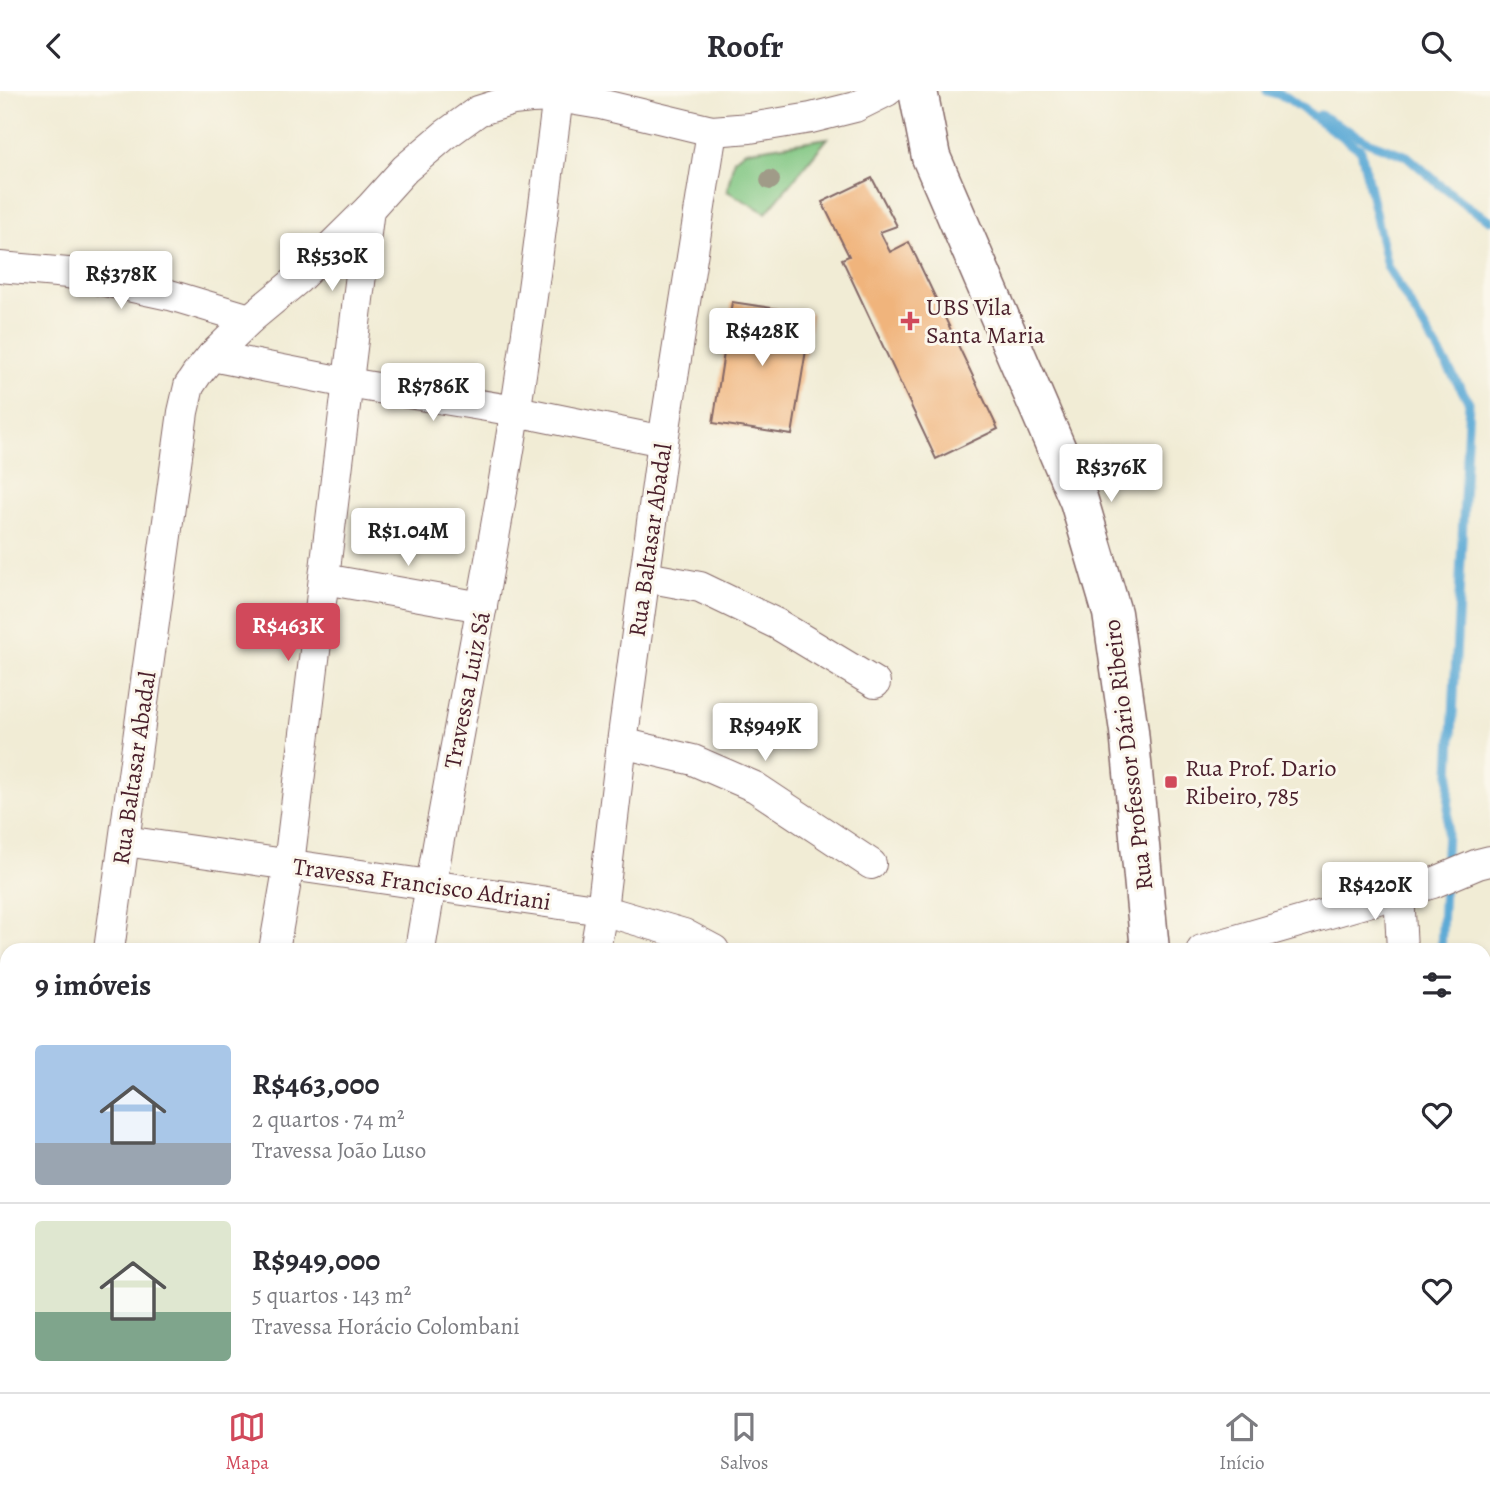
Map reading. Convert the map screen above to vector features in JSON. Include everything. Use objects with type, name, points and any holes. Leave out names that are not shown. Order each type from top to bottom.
[{"type":"street","points":[[712,131],[811,118],[855,107],[887,91]]},
{"type":"street","name":"Rua Professor Dário Ribeiro","points":[[918,91],[931,157],[1079,501],[1112,613],[1129,731],[1149,943]]},
{"type":"street","name":"Rua Baltasar Abadal","points":[[110,943],[188,386],[212,356],[250,319],[297,280],[405,169],[445,135],[478,111],[531,97],[558,97],[600,104],[712,131],[663,441],[596,943]]},
{"type":"street","name":"Travessa Luiz Sá","points":[[421,943],[516,411],[558,97]]},
{"type":"street","points":[[275,943],[289,864],[369,209]]},
{"type":"street","points":[[0,267],[68,273],[170,295],[250,319]]},
{"type":"street","points":[[212,356],[348,383],[516,411],[663,441]]},
{"type":"street","points":[[646,577],[700,587],[777,624],[875,683]]},
{"type":"street","points":[[324,579],[482,607]]},
{"type":"street","points":[[622,743],[693,760],[755,787],[871,864]]},
{"type":"street","name":"Travessa Francisco Adriani","points":[[125,842],[602,910],[684,934],[701,943]]},
{"type":"street","points":[[1226,943],[1433,883],[1484,862]]},
{"type":"street","points":[[1399,892],[1402,943]]},
{"type":"green space","points":[[828,138],[766,213],[727,191],[734,159],[745,151]]},
{"type":"building","points":[[872,178],[897,226],[880,232],[890,252],[909,242],[998,429],[936,459],[842,259],[849,256],[822,202]]},
{"type":"building","points":[[732,302],[812,314],[792,435],[713,423]]},
{"type":"waterway","points":[[1267,91],[1286,97],[1361,150],[1387,266],[1469,402],[1445,872]]},
{"type":"waterway","points":[[1320,115],[1369,142],[1407,156],[1440,185],[1490,220]]},
{"type":"waterway","points":[[1441,943],[1444,886]]},
{"type":"place","name":"UBS Vila Santa Maria","points":[[910,321]]},
{"type":"place","name":"Rua Prof. Dario Ribeiro, 785","points":[[1171,782]]}]
